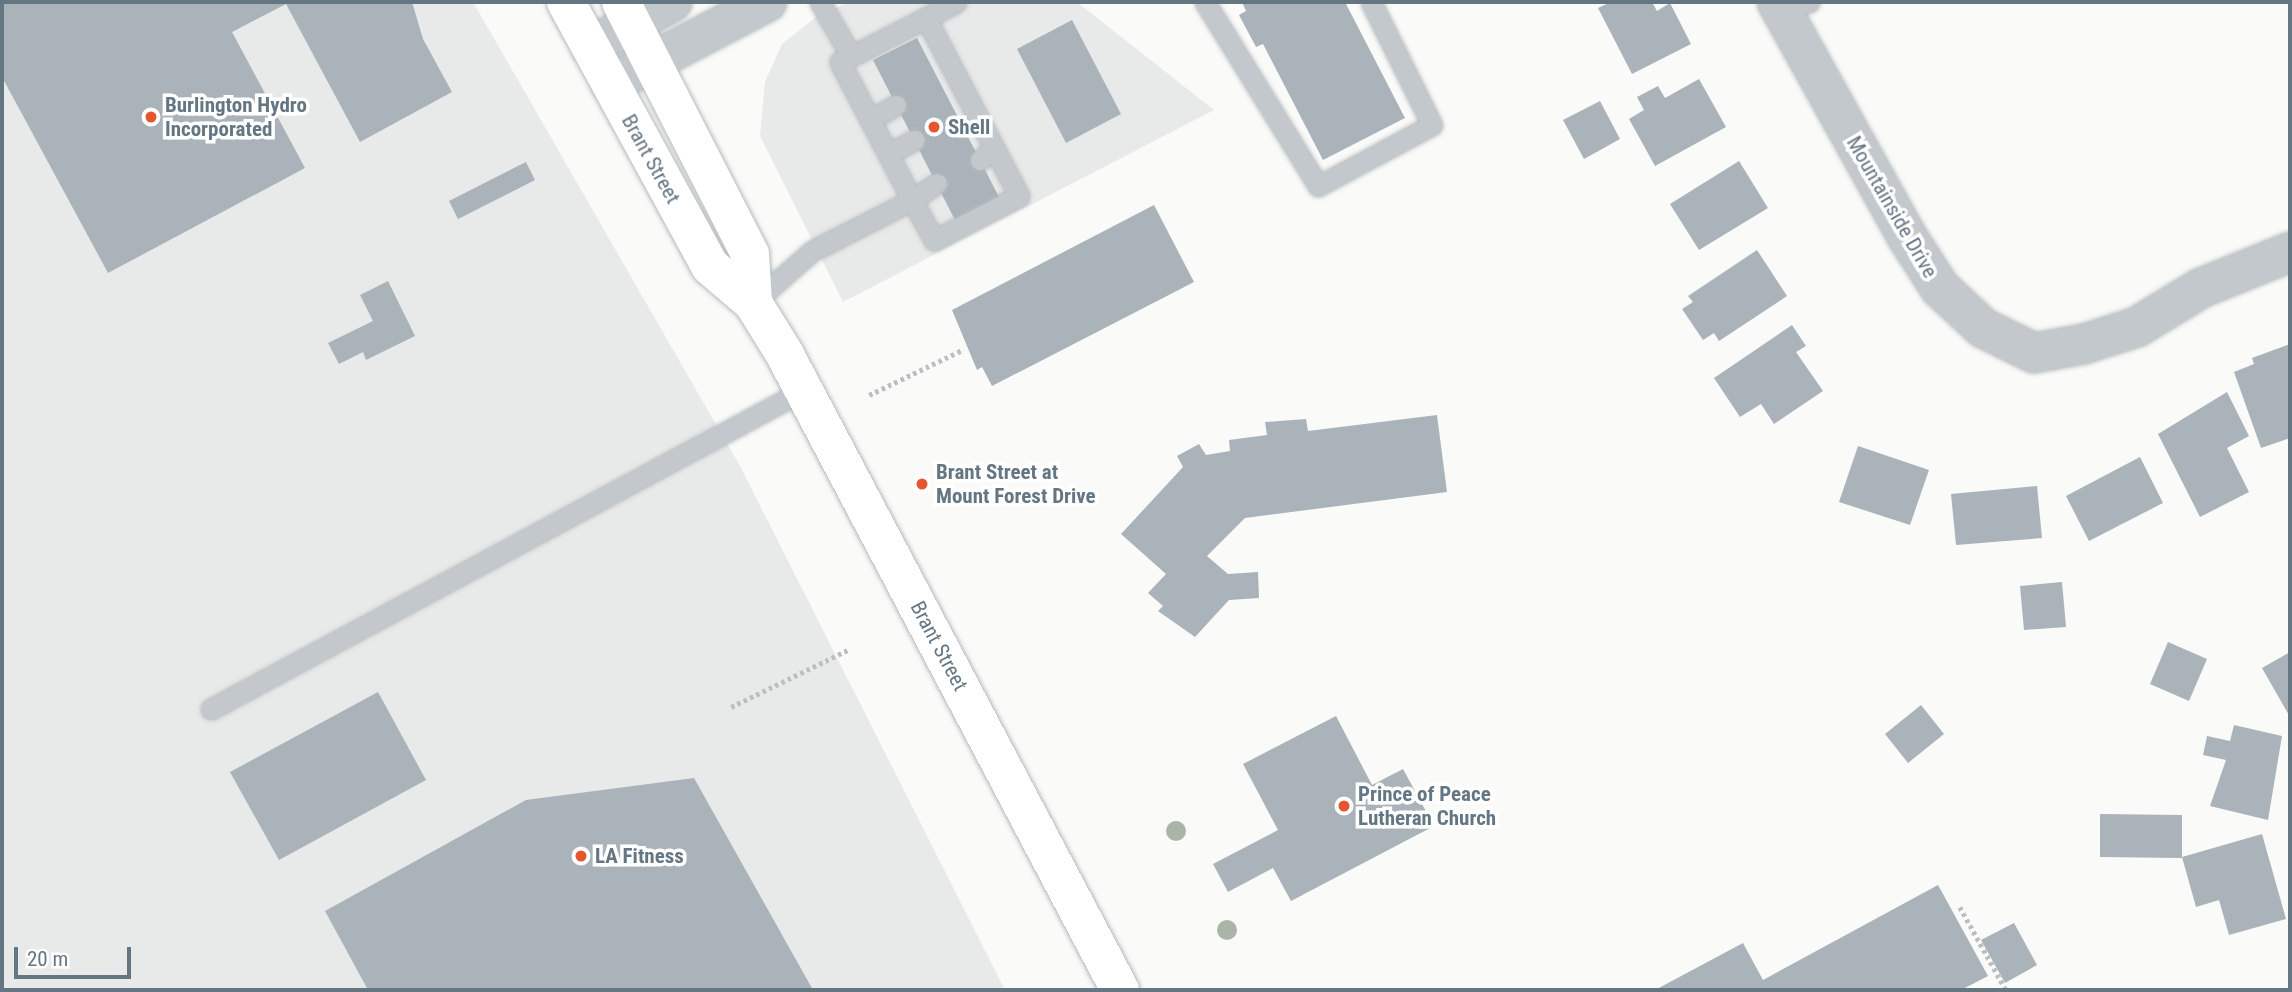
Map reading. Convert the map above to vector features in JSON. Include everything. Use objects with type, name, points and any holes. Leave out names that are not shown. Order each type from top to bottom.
[{"type":"main road","name":"Brant Street","points":[[566,2],[710,266],[753,303],[804,390],[1120,990]]},
{"type":"main road","name":"Brant Street","points":[[626,12],[750,254],[753,303]]},
{"type":"street","points":[[590,47],[626,12],[672,2]]},
{"type":"street","points":[[610,84],[767,2]]},
{"type":"street","name":"Mountainside Drive","points":[[1789,4],[1940,288],[1983,328],[2034,353],[2137,327],[2201,288],[2290,252]]},
{"type":"lane","points":[[820,2],[851,56]]},
{"type":"lane","points":[[926,18],[947,78],[987,155],[1018,196],[934,240],[839,62],[956,2]]},
{"type":"lane","points":[[1205,2],[1318,186],[1432,125],[1371,2]]},
{"type":"lane","points":[[870,120],[896,105]]},
{"type":"lane","points":[[888,154],[914,140]]},
{"type":"lane","points":[[753,303],[811,251],[912,200],[937,183]]},
{"type":"lane","points":[[211,709],[804,390]]},
{"type":"path","points":[[869,395],[962,350]]},
{"type":"path","points":[[732,707],[850,649]]},
{"type":"path","points":[[1960,907],[2006,990]]},
{"type":"shaded area","points":[[2,2],[473,2],[741,468],[1005,990],[2,990]]},
{"type":"shaded area","points":[[849,2],[1077,2],[1214,110],[843,302],[760,136],[765,82],[782,44],[816,17]]},
{"type":"building","name":"Burlington Hydro Incorporated","points":[[2,2],[412,2],[423,39],[452,92],[360,142],[286,4],[232,32],[305,168],[108,273],[2,77]]},
{"type":"building","points":[[1242,2],[1345,2],[1405,118],[1323,160],[1263,44],[1256,47],[1239,15],[1246,11]]},
{"type":"building","points":[[1611,2],[1652,2],[1657,11],[1670,3],[1691,44],[1632,74],[1598,8]]},
{"type":"building","points":[[1072,20],[1121,114],[1066,143],[1017,49]]},
{"type":"building","points":[[917,38],[999,197],[955,220],[873,60]]},
{"type":"building","points":[[1699,79],[1726,127],[1655,166],[1629,119],[1644,110],[1637,97],[1658,86],[1665,98]]},
{"type":"building","points":[[1600,101],[1620,139],[1584,159],[1563,120]]},
{"type":"building","points":[[1739,161],[1768,208],[1699,250],[1670,204]]},
{"type":"building","points":[[526,162],[535,180],[458,219],[449,201]]},
{"type":"building","points":[[1154,205],[1194,282],[992,386],[982,367],[977,370],[952,310]]},
{"type":"building","points":[[1757,250],[1787,296],[1719,341],[1714,333],[1703,340],[1682,309],[1693,302],[1688,296]]},
{"type":"building","points":[[388,281],[415,336],[366,360],[363,352],[339,364],[328,343],[373,321],[360,295]]},
{"type":"building","points":[[1792,325],[1806,346],[1796,352],[1823,391],[1774,424],[1761,404],[1740,417],[1714,378]]},
{"type":"building","points":[[2290,344],[2290,438],[2261,448],[2234,372],[2254,364],[2252,358]]},
{"type":"building","points":[[2227,392],[2249,436],[2227,448],[2249,492],[2200,517],[2158,434]]},
{"type":"building","points":[[1437,415],[1447,492],[1245,518],[1207,556],[1228,574],[1258,572],[1259,598],[1229,600],[1195,637],[1158,611],[1163,606],[1148,593],[1166,574],[1121,534],[1183,467],[1177,456],[1199,444],[1206,455],[1230,451],[1229,440],[1267,435],[1265,422],[1306,419],[1308,431]]},
{"type":"building","points":[[1858,446],[1929,470],[1910,525],[1839,502]]},
{"type":"building","points":[[2140,457],[2163,503],[2089,541],[2066,496]]},
{"type":"building","points":[[2037,486],[2042,538],[1956,545],[1951,494]]},
{"type":"building","points":[[2062,582],[2066,627],[2024,630],[2020,586]]},
{"type":"building","points":[[2168,642],[2207,659],[2189,701],[2150,684]]},
{"type":"building","points":[[2290,652],[2290,717],[2262,668]]},
{"type":"building","points":[[378,692],[426,780],[279,860],[230,772]]},
{"type":"building","points":[[1921,705],[1944,734],[1908,763],[1885,734]]},
{"type":"building","name":"Prince of Peace Lutheran Church","points":[[1336,716],[1372,785],[1403,769],[1434,826],[1291,901],[1273,868],[1228,892],[1213,864],[1278,830],[1243,764]]},
{"type":"building","points":[[2234,725],[2282,736],[2268,820],[2210,806],[2226,760],[2203,755],[2207,736],[2230,741]]},
{"type":"building","name":"LA Fitness","points":[[694,778],[813,990],[368,990],[325,911],[526,800]]},
{"type":"building","points":[[2100,814],[2182,815],[2182,858],[2100,857]]},
{"type":"building","points":[[2262,834],[2286,919],[2229,935],[2219,900],[2196,907],[2182,857]]},
{"type":"building","points":[[1938,885],[1988,976],[1961,990],[1655,990],[1743,943],[1763,980]]},
{"type":"building","points":[[2014,923],[2037,965],[2005,983],[1981,940]]},
{"type":"place","name":"Burlington Hydro Incorporated","points":[[151,117]]},
{"type":"place","name":"Shell","points":[[934,127]]},
{"type":"place","name":"Brant Street at Mount Forest Drive","points":[[922,484]]},
{"type":"place","name":"Prince of Peace Lutheran Church","points":[[1344,806]]},
{"type":"place","name":"LA Fitness","points":[[581,856]]}]
